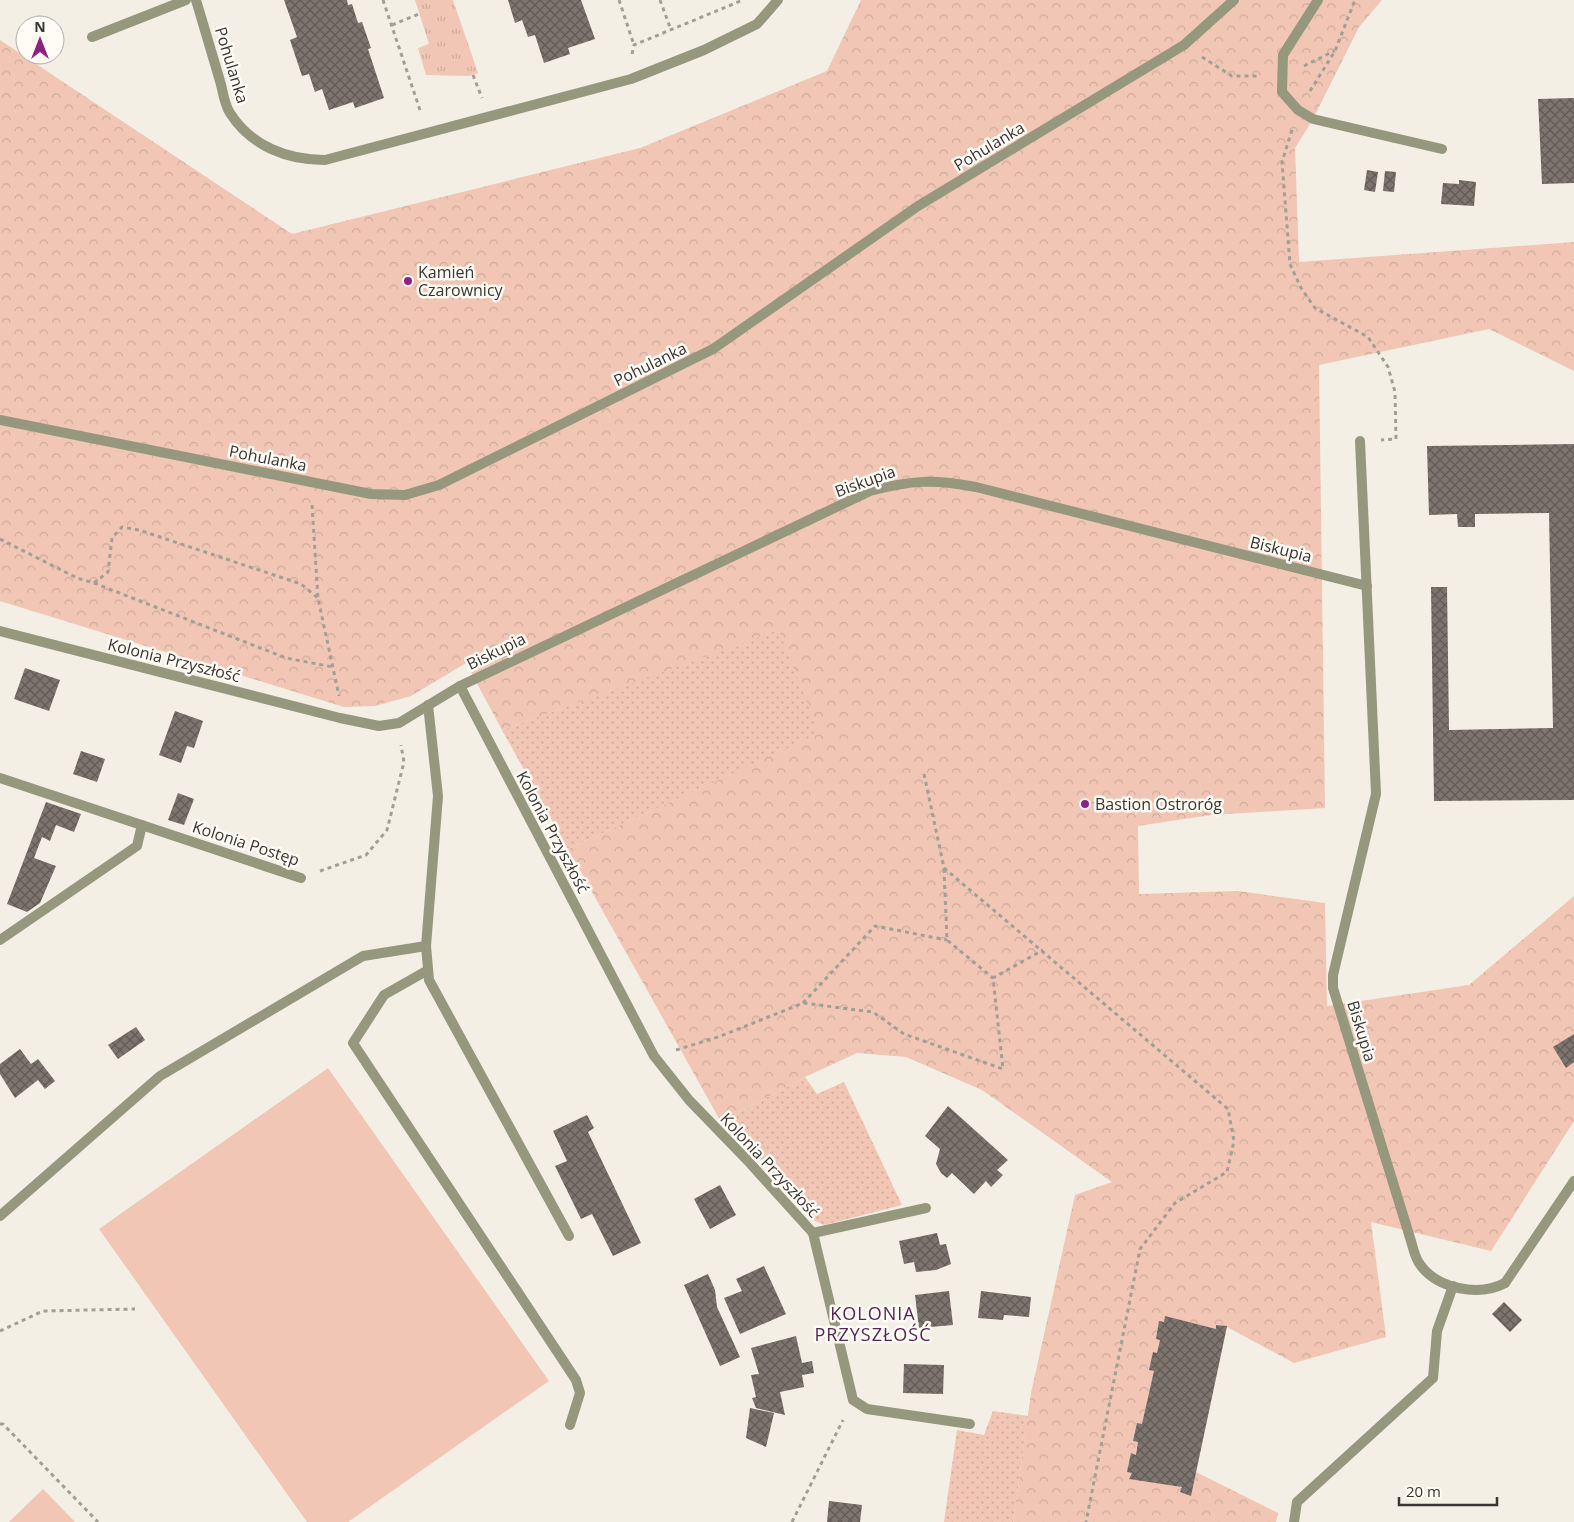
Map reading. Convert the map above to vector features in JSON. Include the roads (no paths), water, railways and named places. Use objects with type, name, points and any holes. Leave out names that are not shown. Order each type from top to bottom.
[{"type":"street","points":[[92,37],[186,0]]},
{"type":"street","name":"Pohulanka","points":[[196,0],[229,111],[242,130],[262,144],[286,156],[306,160],[325,160],[631,79],[704,50],[758,24],[778,0]]},
{"type":"street","name":"Pohulanka","points":[[0,420],[371,494],[405,495],[439,485],[714,349],[918,206],[1184,45],[1234,0]]},
{"type":"street","points":[[1318,0],[1283,56],[1282,92],[1298,110],[1313,119],[1442,149]]},
{"type":"street","name":"Biskupia","points":[[1360,441],[1376,794],[1334,975],[1334,988],[1414,1248],[1420,1264],[1432,1276],[1453,1286],[1475,1291],[1494,1288],[1505,1282],[1574,1181]]},
{"type":"street","name":"Biskupia","points":[[460,686],[870,491],[906,482],[943,480],[976,487],[1367,586]]},
{"type":"street","name":"Kolonia Przyszłość","points":[[0,631],[340,718],[379,726],[399,723],[460,686],[654,1056],[689,1100],[748,1161],[813,1234],[853,1400],[867,1409],[970,1424]]},
{"type":"street","points":[[428,705],[438,796],[426,946],[430,980],[569,1236]]},
{"type":"street","name":"Kolonia Postęp","points":[[0,778],[301,878]]},
{"type":"street","points":[[0,940],[137,846],[142,825]]},
{"type":"street","points":[[0,1216],[160,1076],[363,956],[426,946]]},
{"type":"street","points":[[428,970],[384,995],[353,1043],[576,1380],[580,1393],[570,1426]]},
{"type":"street","points":[[813,1234],[926,1208]]},
{"type":"street","points":[[1294,1522],[1297,1502],[1433,1378],[1437,1330],[1453,1286]]},
{"type":"place","name":"Kamień Czarownicy","points":[[408,281]]},
{"type":"place","name":"Bastion Ostroróg","points":[[1085,804]]},
{"type":"district","name":"KOLONIA PRZYSZŁOŚĆ","points":[[873,1324]]}]
